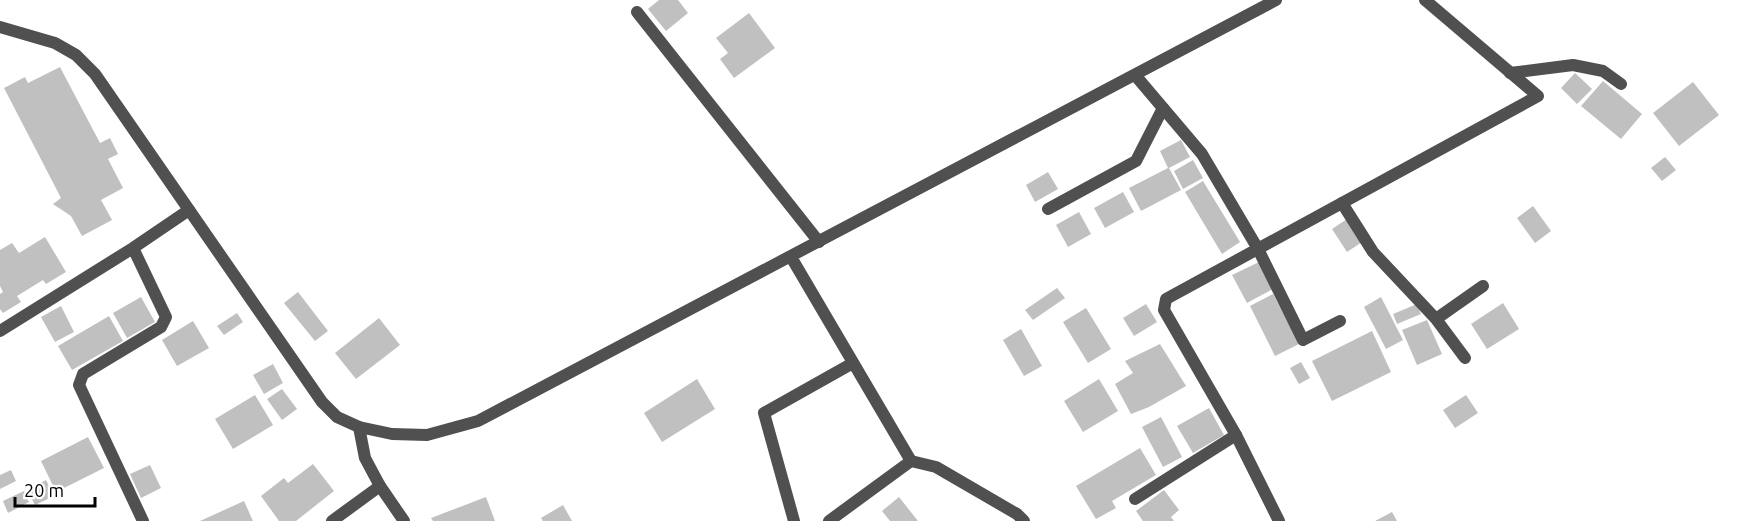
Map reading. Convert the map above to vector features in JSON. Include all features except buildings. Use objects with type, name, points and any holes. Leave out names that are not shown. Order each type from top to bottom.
[{"type":"street","points":[[0,27],[55,43],[75,55],[95,74],[322,402],[337,417],[359,427],[392,434],[427,435],[478,421],[1276,0]]},
{"type":"street","points":[[1279,521],[1236,435],[1164,310],[1166,299],[1538,96],[1425,0]]},
{"type":"street","points":[[637,12],[819,242]]},
{"type":"street","points":[[1510,73],[1573,66],[1603,71],[1621,84]]},
{"type":"street","points":[[1135,75],[1202,154],[1257,249],[1303,340],[1340,321]]},
{"type":"street","points":[[1048,209],[1136,161],[1162,108]]},
{"type":"street","points":[[1342,202],[1373,252],[1436,318],[1465,358]]},
{"type":"street","points":[[0,331],[133,248],[189,210]]},
{"type":"street","points":[[133,248],[166,317],[161,327],[83,374],[79,385],[143,521]]},
{"type":"street","points":[[791,257],[911,460],[936,467],[1017,514],[1024,521]]},
{"type":"street","points":[[1436,318],[1483,286]]},
{"type":"street","points":[[794,521],[764,413],[853,363]]},
{"type":"street","points":[[359,427],[365,458],[380,486],[404,521]]},
{"type":"street","points":[[1135,499],[1236,435]]},
{"type":"street","points":[[829,521],[911,460]]},
{"type":"street","points":[[332,521],[380,486]]}]
